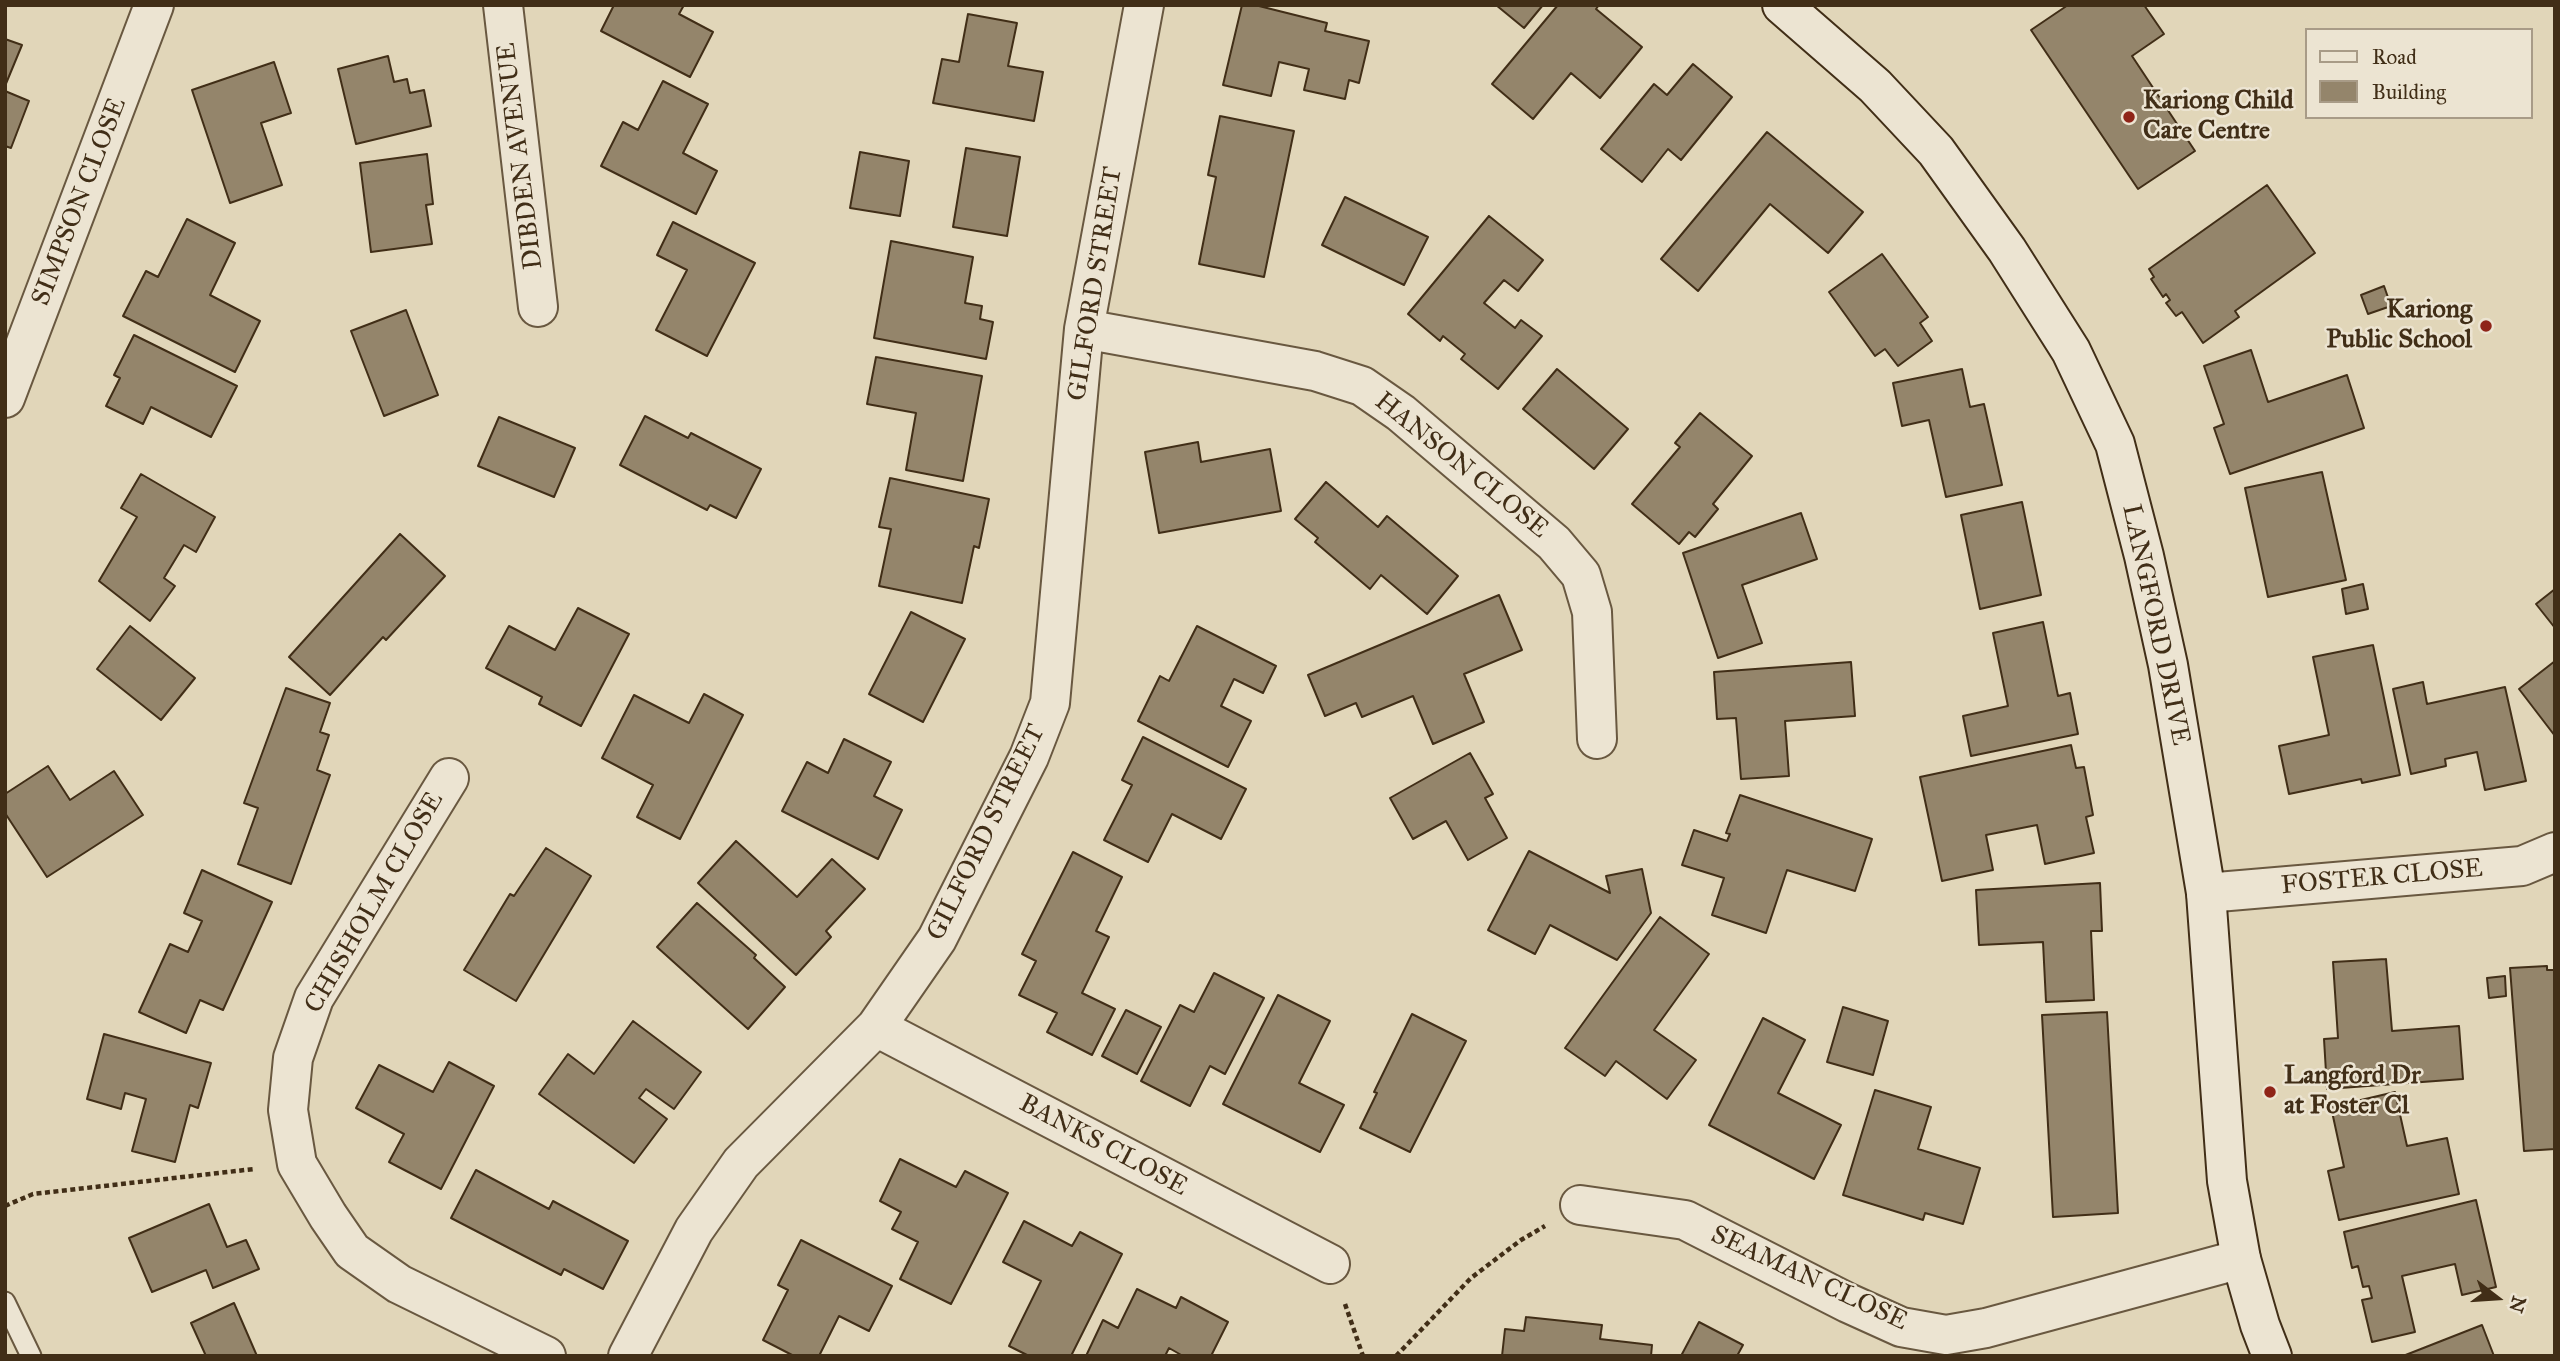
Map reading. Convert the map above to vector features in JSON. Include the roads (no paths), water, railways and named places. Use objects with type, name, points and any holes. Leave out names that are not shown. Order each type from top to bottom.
[{"type":"street","name":"SIMPSON CLOSE","points":[[5,398],[154,5]]},
{"type":"street","name":"DIBDEN AVENUE","points":[[503,5],[538,307]]},
{"type":"street","name":"GILFORD STREET","points":[[628,1356],[694,1230],[741,1163],[876,1027],[937,939],[1029,757],[1050,703],[1084,329],[1144,5]]},
{"type":"street","name":"LANGFORD DRIVE","points":[[1782,5],[1875,86],[1937,151],[2007,250],[2071,351],[2115,444],[2168,665],[2206,893],[2227,1181],[2241,1259],[2272,1356]]},
{"type":"street","name":"HANSON CLOSE","points":[[1084,329],[1315,371],[1362,386],[1401,413],[1554,543],[1581,575],[1592,612],[1597,739]]},
{"type":"street","name":"CHISHOLM CLOSE","points":[[449,778],[314,998],[293,1058],[288,1110],[297,1164],[352,1251],[398,1283],[546,1356]]},
{"type":"street","name":"FOSTER CLOSE","points":[[2206,893],[2522,866],[2555,852]]},
{"type":"street","name":"BANKS CLOSE","points":[[876,1027],[1331,1264]]},
{"type":"street","name":"SEAMAN CLOSE","points":[[1580,1206],[1685,1220],[1900,1327],[1946,1335],[1986,1328],[2241,1259]]},
{"type":"lane","points":[[5,1302],[31,1356]]},
{"type":"place","name":"Kariong Child Care Centre","points":[[2129,117]]},
{"type":"place","name":"Kariong Public School","points":[[2486,326]]},
{"type":"place","name":"Langford Dr at Foster Cl","points":[[2270,1092]]}]
